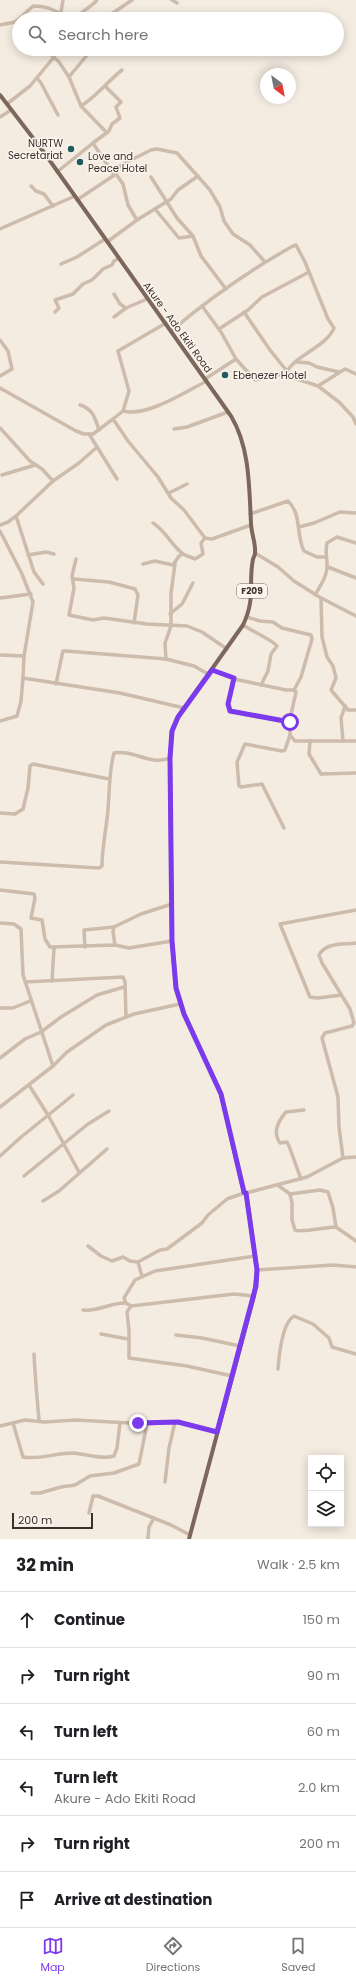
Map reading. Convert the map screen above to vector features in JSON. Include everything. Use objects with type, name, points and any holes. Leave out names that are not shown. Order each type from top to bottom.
[{"type":"main road","name":"Akure - Ado Ekiti Road","points":[[0,95],[76,198],[147,299],[166,323],[228,412],[236,424],[244,448],[247,464],[250,514],[255,553],[253,559],[251,600],[247,617],[227,649],[184,708],[172,731],[170,758],[172,941],[176,988],[180,1004],[217,1084],[245,1193],[257,1270],[254,1296],[190,1537]]},
{"type":"street","points":[[27,12],[33,6],[33,0]]},
{"type":"street","points":[[33,6],[48,7],[61,12],[63,0]]},
{"type":"street","points":[[82,12],[91,7],[97,0]]},
{"type":"street","points":[[114,12],[132,0]]},
{"type":"street","points":[[172,0],[177,3]]},
{"type":"street","points":[[0,25],[12,22]]},
{"type":"street","points":[[7,104],[30,86],[51,56]]},
{"type":"street","points":[[53,56],[62,65],[69,77],[82,106],[107,133]]},
{"type":"street","points":[[69,77],[86,56]]},
{"type":"street","points":[[82,106],[91,100],[122,70]]},
{"type":"street","points":[[37,78],[58,115]]},
{"type":"street","points":[[57,172],[107,133],[112,124],[119,119],[116,108],[121,102],[105,86]]},
{"type":"street","points":[[0,117],[11,110]]},
{"type":"street","points":[[93,143],[123,184],[128,205],[137,220]]},
{"type":"street","points":[[0,229],[53,206],[76,198],[115,174],[118,168],[125,163],[147,152],[157,149],[178,153],[219,204],[224,221],[233,234],[250,245],[265,262]]},
{"type":"street","points":[[61,264],[106,241],[166,202],[173,197],[178,190],[198,176]]},
{"type":"street","points":[[151,177],[183,226],[193,236],[201,256],[226,289]]},
{"type":"street","points":[[31,186],[36,191],[44,194],[53,206]]},
{"type":"street","points":[[155,209],[179,238],[193,236]]},
{"type":"street","points":[[171,331],[202,306],[265,262],[296,245],[309,272],[328,319],[334,328],[321,344],[286,370]]},
{"type":"street","points":[[55,312],[59,308],[55,300],[73,294],[83,284],[92,280],[103,269],[112,265],[114,261],[119,258]]},
{"type":"street","points":[[219,329],[244,312],[262,297],[309,272]]},
{"type":"street","points":[[114,294],[120,304],[126,308]]},
{"type":"street","points":[[114,317],[126,308],[147,299]]},
{"type":"street","points":[[202,306],[219,329],[236,359],[255,380],[280,374],[318,386],[339,402],[353,417],[356,424]]},
{"type":"street","points":[[244,312],[270,350],[286,370],[286,375]]},
{"type":"street","points":[[0,388],[76,431],[90,434],[99,430],[123,411],[129,391],[118,351],[166,323]]},
{"type":"street","points":[[0,340],[8,351],[12,369],[0,376]]},
{"type":"street","points":[[123,411],[133,413],[168,401],[206,380],[236,359]]},
{"type":"street","points":[[297,362],[310,363],[317,367],[339,372]]},
{"type":"street","points":[[318,386],[346,369],[356,374]]},
{"type":"street","points":[[80,405],[87,407],[93,412],[99,430]]},
{"type":"street","points":[[174,429],[187,427],[228,412]]},
{"type":"street","points":[[113,419],[171,498],[184,510],[205,538],[212,539],[251,525]]},
{"type":"street","points":[[0,428],[35,465],[42,469],[52,481]]},
{"type":"street","points":[[90,434],[117,479]]},
{"type":"street","points":[[0,721],[17,716],[21,700],[24,656],[33,605],[31,594],[0,530],[1,525],[16,516],[52,481],[79,463],[97,447]]},
{"type":"street","points":[[2,475],[35,465]]},
{"type":"street","points":[[169,494],[187,484]]},
{"type":"street","points":[[250,514],[288,502],[294,508],[299,527],[299,536],[304,551],[318,557],[325,557]]},
{"type":"street","points":[[299,527],[314,524],[340,512],[356,513]]},
{"type":"street","points":[[16,516],[34,572],[43,584]]},
{"type":"street","points":[[153,524],[164,531],[167,537],[183,554],[195,559],[200,556],[203,551],[201,543],[205,538]]},
{"type":"street","points":[[315,595],[328,567],[325,557],[327,543],[334,537],[341,537],[356,543]]},
{"type":"street","points":[[28,555],[46,552],[54,554]]},
{"type":"street","points":[[255,553],[278,566],[294,582],[315,595],[356,616]]},
{"type":"street","points":[[166,659],[165,643],[171,626],[170,614],[175,564],[179,556],[183,554]]},
{"type":"street","points":[[76,559],[72,576],[74,579],[74,588],[69,615],[93,620],[104,618],[134,623],[191,627],[227,649]]},
{"type":"street","points":[[142,564],[155,561],[175,564]]},
{"type":"street","points":[[328,567],[356,578]]},
{"type":"street","points":[[74,579],[109,582],[135,589],[138,595],[134,623]]},
{"type":"street","points":[[170,614],[182,604],[193,583]]},
{"type":"street","points":[[0,598],[31,594]]},
{"type":"street","points":[[321,598],[322,637],[327,657],[333,666],[336,678],[331,690],[345,706],[350,710],[356,710]]},
{"type":"street","points":[[247,617],[260,621],[274,622],[282,628],[311,635],[312,639],[301,677],[294,690],[296,692],[290,722],[290,735],[285,750],[282,751],[245,744],[237,762],[239,786],[262,784],[284,828]]},
{"type":"street","points":[[243,625],[260,637],[273,641],[277,646],[271,654],[268,671],[261,685]]},
{"type":"street","points":[[56,684],[63,651],[166,659],[194,666],[208,674]]},
{"type":"street","points":[[0,655],[24,656]]},
{"type":"street","points":[[212,670],[234,678],[261,685],[294,690]]},
{"type":"street","points":[[23,678],[126,694],[184,708]]},
{"type":"street","points":[[234,678],[228,704],[230,711],[290,722]]},
{"type":"street","points":[[342,741],[341,718],[345,706]]},
{"type":"street","points":[[290,735],[295,741],[356,741]]},
{"type":"street","points":[[310,741],[310,754],[320,774],[356,773]]},
{"type":"street","points":[[0,862],[99,868],[102,866],[102,850],[107,818],[109,778],[114,753],[121,752],[160,761],[170,758]]},
{"type":"street","points":[[0,813],[15,814],[23,808],[28,788],[30,766],[33,764],[109,778]]},
{"type":"street","points":[[0,890],[34,894],[35,898],[31,918],[42,920],[47,945],[50,948],[114,945],[129,948],[172,941]]},
{"type":"street","points":[[86,947],[84,930],[114,927],[141,914],[172,904]]},
{"type":"street","points":[[341,995],[318,998],[310,997],[280,924],[356,910]]},
{"type":"street","points":[[0,923],[14,924],[21,929],[22,960],[25,982],[30,1001],[54,1066]]},
{"type":"street","points":[[114,927],[114,945]]},
{"type":"street","points":[[344,1158],[339,1127],[338,1097],[322,1038],[325,1032],[354,1025],[350,1009],[319,955],[325,948],[342,944],[356,943]]},
{"type":"street","points":[[52,981],[54,948]]},
{"type":"street","points":[[25,982],[90,980],[120,976],[124,979],[126,1017]]},
{"type":"street","points":[[0,1058],[25,1040],[41,1032],[61,1017],[97,995],[124,987]]},
{"type":"street","points":[[0,1008],[13,1008],[30,1001]]},
{"type":"street","points":[[0,1107],[54,1066],[67,1052],[106,1025],[126,1017],[180,1004]]},
{"type":"street","points":[[350,1009],[356,1009]]},
{"type":"street","points":[[29,1085],[48,1115],[79,1172]]},
{"type":"street","points":[[0,1156],[73,1095]]},
{"type":"street","points":[[301,1178],[290,1146],[287,1142],[280,1142],[278,1140],[277,1128],[279,1121],[286,1112],[304,1110]]},
{"type":"street","points":[[24,1176],[94,1119],[109,1111]]},
{"type":"street","points":[[43,1201],[56,1193],[107,1149]]},
{"type":"street","points":[[88,1246],[101,1256],[112,1261],[123,1257],[130,1261],[138,1262],[160,1250],[167,1249],[202,1223],[208,1215],[227,1199],[245,1193],[279,1186],[301,1178],[344,1158],[356,1157]]},
{"type":"street","points":[[279,1186],[290,1194],[292,1203],[292,1220],[295,1230],[305,1232],[314,1228],[336,1227],[356,1242]]},
{"type":"street","points":[[290,1194],[320,1190],[328,1192],[333,1208],[336,1227]]},
{"type":"street","points":[[119,1303],[124,1298],[135,1280],[142,1276],[164,1269],[255,1256]]},
{"type":"street","points":[[138,1262],[142,1276]]},
{"type":"street","points":[[257,1270],[333,1265],[356,1267]]},
{"type":"street","points":[[83,1310],[104,1308],[119,1303],[126,1303],[131,1306],[234,1294],[254,1296]]},
{"type":"street","points":[[124,1298],[126,1303]]},
{"type":"street","points":[[131,1306],[127,1312],[129,1358],[187,1366],[232,1376]]},
{"type":"street","points":[[278,1369],[279,1351],[284,1332],[291,1318],[294,1316],[313,1324],[328,1337],[332,1347],[356,1354]]},
{"type":"street","points":[[102,1334],[128,1340]]},
{"type":"street","points":[[176,1335],[202,1338],[240,1346]]},
{"type":"street","points":[[34,1354],[34,1379],[37,1388],[39,1420]]},
{"type":"street","points":[[0,1426],[39,1420],[147,1424],[175,1422],[185,1423],[217,1432]]},
{"type":"street","points":[[165,1482],[169,1448],[175,1422]]},
{"type":"street","points":[[13,1423],[23,1457],[29,1458],[62,1453],[101,1457],[114,1456],[117,1448],[120,1423]]},
{"type":"street","points":[[32,1493],[40,1494],[61,1486],[75,1485],[90,1476],[114,1473],[139,1464],[147,1424]]},
{"type":"street","points":[[89,1514],[93,1496],[98,1496],[154,1518],[190,1537]]},
{"type":"street","points":[[148,1539],[149,1527],[154,1518]]},
{"type":"place","name":"NURTW Secretariat","points":[[71,149]]},
{"type":"place","name":"Love and Peace Hotel","points":[[80,162]]},
{"type":"place","name":"Ebenezer Hotel","points":[[225,375]]},
{"type":"route","points":[[138,1423],[151,1424],[178,1422],[212,1429],[217,1432],[254,1296],[257,1270],[253,1237],[246,1202],[246,1193],[244,1192],[235,1157],[221,1094],[214,1075],[184,1014],[176,988],[172,941],[170,758],[172,731],[178,717],[193,694],[212,670],[234,678],[228,704],[230,711],[290,722]]}]
